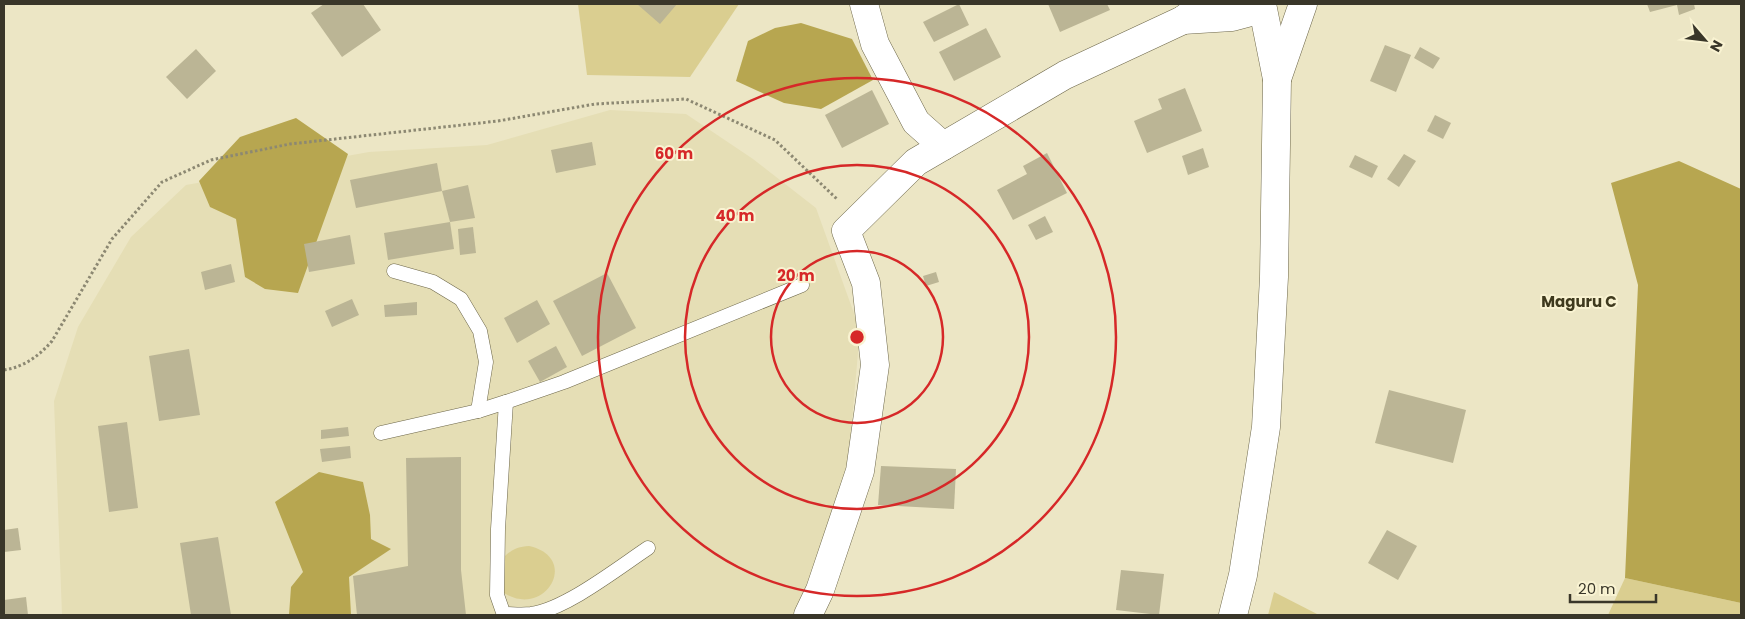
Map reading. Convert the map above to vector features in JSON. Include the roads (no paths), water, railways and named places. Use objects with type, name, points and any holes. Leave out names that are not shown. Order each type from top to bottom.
[{"type":"street","points":[[864,4],[874,44],[916,122],[943,146]]},
{"type":"street","points":[[1277,79],[1303,4]]},
{"type":"street","points":[[808,615],[820,590],[860,471],[875,365],[866,283],[846,231],[916,162],[1065,75],[1194,12],[1232,17],[1267,6],[1277,79],[1274,277],[1266,427],[1242,574],[1233,615]]},
{"type":"lane","points":[[394,271],[433,282],[462,299],[480,331],[486,362],[478,410]]},
{"type":"lane","points":[[381,433],[478,410],[564,382],[802,285]]},
{"type":"lane","points":[[506,402],[497,578],[497,595],[504,614],[530,614],[551,609],[575,596],[648,548]]},
{"type":"district","name":"Maguru C","points":[[1579,301]]}]
